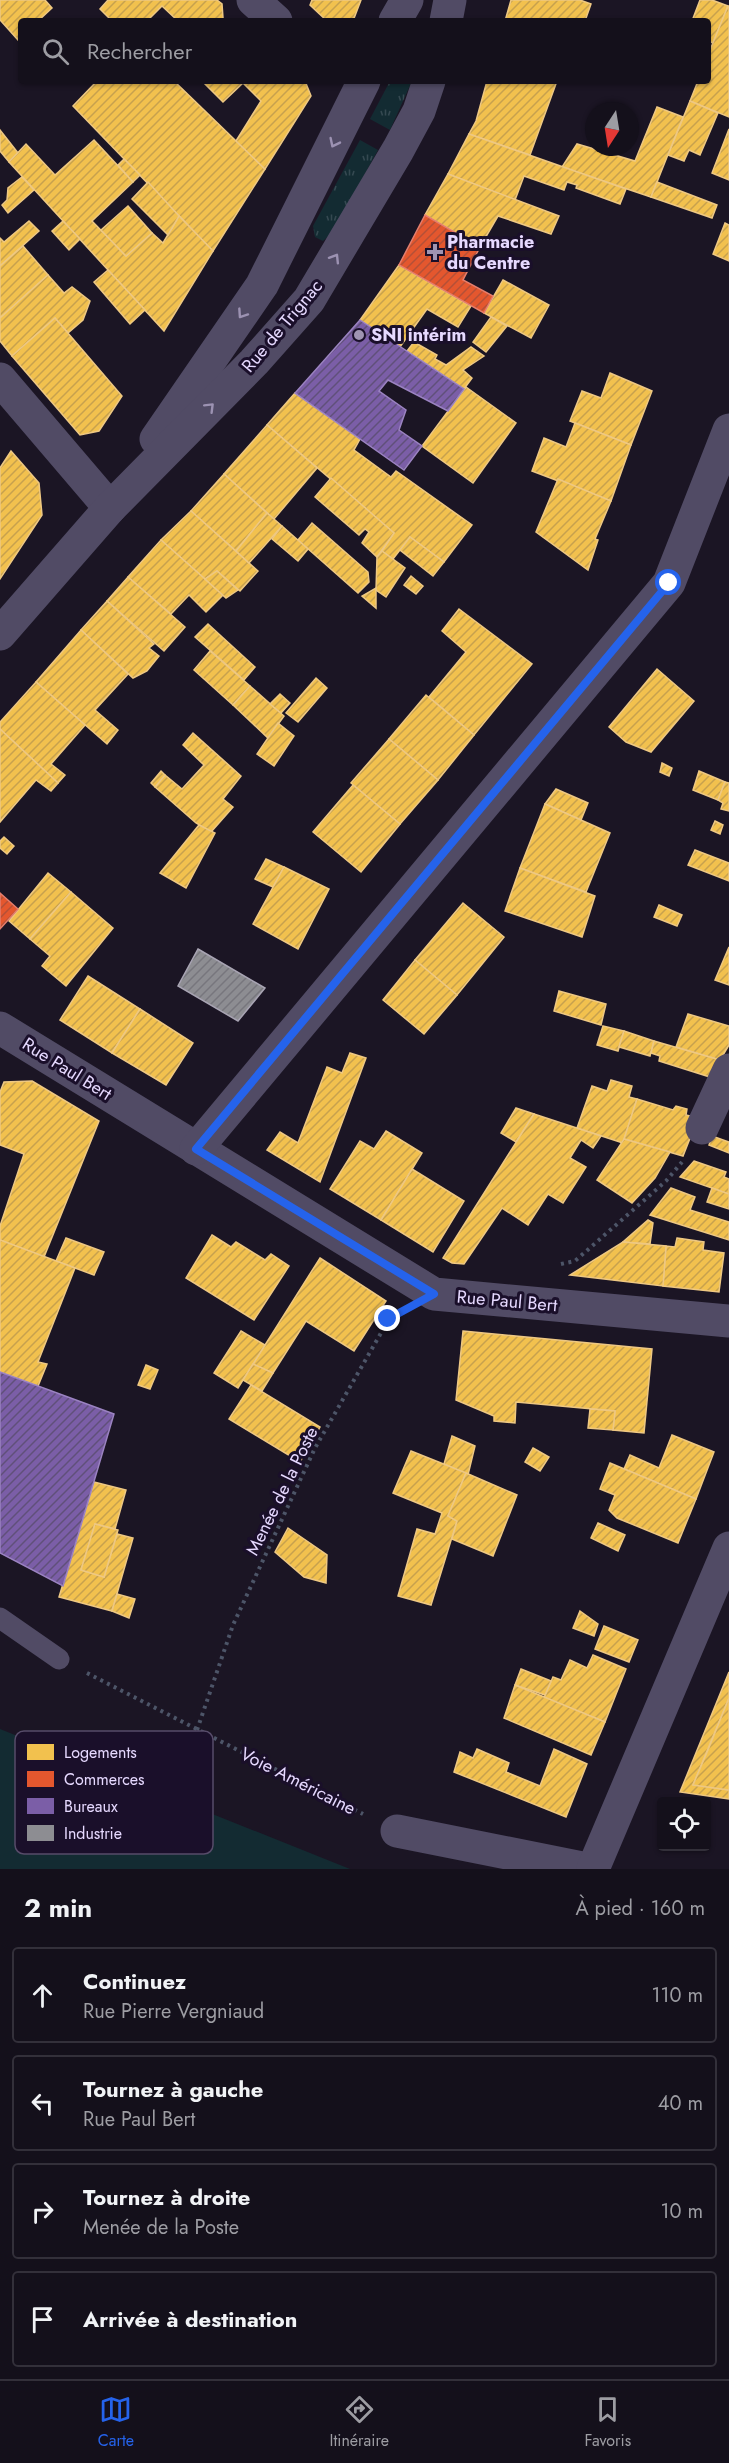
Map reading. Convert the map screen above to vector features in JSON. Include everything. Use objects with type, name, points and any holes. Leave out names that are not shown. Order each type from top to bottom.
[{"type":"street","points":[[253,0],[273,18]]},
{"type":"street","points":[[397,18],[407,0]]},
{"type":"street","points":[[447,18],[450,0]]},
{"type":"street","name":"Rue de Trignac","points":[[110,508],[262,285],[356,84]]},
{"type":"street","name":"Rue de Trignac","points":[[0,634],[110,508],[254,362],[309,300],[398,150],[419,111],[428,84]]},
{"type":"street","points":[[0,379],[110,508]]},
{"type":"street","points":[[196,1149],[669,583],[729,430]]},
{"type":"street","name":"Rue Paul Bert","points":[[0,1028],[434,1294],[729,1321]]},
{"type":"street","points":[[702,1128],[729,1070]]},
{"type":"street","points":[[593,1869],[729,1548]]},
{"type":"street","points":[[397,1831],[587,1869]]},
{"type":"lane","points":[[0,1618],[59,1659]]},
{"type":"path","points":[[555,1266],[575,1261],[666,1181],[688,1156],[702,1128]]},
{"type":"path","name":"Menée de la Poste","points":[[197,1730],[233,1625],[315,1448],[388,1319],[434,1294]]},
{"type":"path","name":"Voie Américaine","points":[[59,1659],[197,1730]]},
{"type":"path","name":"Voie Américaine","points":[[213,1738],[397,1831]]},
{"type":"green space","points":[[388,84],[411,84],[390,130],[370,119]]},
{"type":"green space","points":[[360,140],[378,150],[333,232],[323,241],[315,237],[313,226]]},
{"type":"green space","points":[[0,1729],[15,1735],[15,1854],[213,1854],[213,1814],[350,1869],[0,1869]]},
{"type":"building: Logements","points":[[0,0],[45,0],[52,8],[41,18],[18,18],[18,40],[0,20]]},
{"type":"building: Logements","points":[[108,0],[217,0],[222,4],[223,18],[175,18],[162,6],[150,18],[109,18],[100,9]]},
{"type":"building: Logements","points":[[312,0],[361,0],[354,18],[324,18],[310,5]]},
{"type":"building: Logements","points":[[511,0],[580,0],[591,4],[586,18],[506,18]]},
{"type":"building: Logements","points":[[700,0],[712,0],[728,6],[713,43],[711,42],[711,18],[693,18]]},
{"type":"building: Logements","points":[[728,6],[729,117],[690,101],[697,84],[711,84],[711,48]]},
{"type":"building: Logements","points":[[94,84],[177,84],[265,169],[213,251],[73,106]]},
{"type":"building: Logements","points":[[205,84],[242,84],[223,102]]},
{"type":"building: Logements","points":[[244,84],[306,84],[311,96],[265,169],[236,141],[261,101]]},
{"type":"building: Logements","points":[[486,84],[556,84],[530,155],[469,134],[476,121]]},
{"type":"building: Logements","points":[[690,101],[718,113],[700,155],[689,150],[684,161],[668,155]]},
{"type":"building: Logements","points":[[657,107],[683,117],[651,197],[562,167],[577,144],[585,146],[585,156],[618,156],[635,161],[639,156]]},
{"type":"building: Logements","points":[[729,129],[729,180],[712,173]]},
{"type":"building: Logements","points":[[0,130],[18,153],[9,162],[0,151]]},
{"type":"building: Logements","points":[[469,134],[626,189],[620,204],[576,188],[577,185],[567,182],[564,190],[524,176],[515,200],[448,174]]},
{"type":"building: Logements","points":[[94,140],[133,182],[92,221],[126,256],[152,233],[163,243],[179,216],[213,251],[164,331],[9,162],[26,144],[55,175]]},
{"type":"building: Logements","points":[[124,159],[140,175],[133,182],[118,165]]},
{"type":"building: Logements","points":[[448,174],[559,216],[551,234],[498,216],[480,247],[425,215]]},
{"type":"building: Logements","points":[[22,177],[34,190],[8,213],[2,205],[7,200],[8,188]]},
{"type":"building: Logements","points":[[148,182],[179,216],[168,235],[132,199]]},
{"type":"building: Logements","points":[[657,182],[717,205],[712,218],[651,197]]},
{"type":"building: Logements","points":[[128,206],[152,233],[126,256],[101,230]]},
{"type":"building: Logements","points":[[29,221],[39,231],[0,266],[0,238],[4,242]]},
{"type":"building: Logements","points":[[63,221],[80,239],[69,250],[52,231]]},
{"type":"building: Logements","points":[[725,223],[729,225],[729,261],[713,254]]},
{"type":"building: Logements","points":[[23,246],[48,275],[0,318],[0,266]]},
{"type":"building: Logements","points":[[399,265],[471,306],[458,327],[427,309],[400,347],[360,320]]},
{"type":"building: Logements","points":[[108,270],[145,310],[130,324],[94,282]]},
{"type":"building: Logements","points":[[48,275],[64,293],[72,287],[90,301],[83,320],[68,333],[55,318],[12,356],[0,341],[0,318]]},
{"type":"building: Logements","points":[[503,280],[549,305],[531,338],[484,313]]},
{"type":"building: Logements","points":[[491,317],[507,326],[486,352],[473,342]]},
{"type":"building: Logements","points":[[55,318],[122,396],[99,431],[80,435],[12,356]]},
{"type":"building: Logements","points":[[414,342],[437,355],[435,359],[446,365],[471,347],[484,356],[463,370],[472,378],[464,389],[407,351]]},
{"type":"building: Logements","points":[[610,373],[652,391],[631,445],[570,421],[582,391],[601,398]]},
{"type":"building: Logements","points":[[466,387],[516,423],[473,483],[422,446]]},
{"type":"building: Logements","points":[[295,393],[360,439],[354,450],[391,477],[396,471],[472,525],[444,562],[410,537],[393,559],[382,551],[394,533],[267,425]]},
{"type":"building: Logements","points":[[575,423],[631,445],[611,501],[532,471],[544,438],[566,447]]},
{"type":"building: Logements","points":[[267,425],[317,468],[274,519],[224,474]]},
{"type":"building: Logements","points":[[11,451],[39,483],[42,515],[0,579],[0,468]]},
{"type":"building: Logements","points":[[224,474],[267,513],[236,551],[191,511]]},
{"type":"building: Logements","points":[[331,478],[394,533],[377,557],[362,543],[369,532],[365,529],[359,535],[315,497]]},
{"type":"building: Logements","points":[[558,479],[611,501],[595,539],[598,540],[588,570],[536,532]]},
{"type":"building: Logements","points":[[191,511],[258,571],[240,591],[217,571],[205,579],[161,540]]},
{"type":"building: Logements","points":[[267,513],[282,526],[249,563],[236,551]]},
{"type":"building: Logements","points":[[312,523],[368,572],[369,582],[358,593],[298,540]]},
{"type":"building: Logements","points":[[282,526],[308,549],[298,561],[272,539]]},
{"type":"building: Logements","points":[[410,537],[444,562],[433,576],[400,550]]},
{"type":"building: Logements","points":[[161,540],[223,595],[206,612],[189,595],[171,614],[128,577]]},
{"type":"building: Logements","points":[[382,551],[405,568],[386,597],[376,590],[377,557]]},
{"type":"building: Logements","points":[[217,571],[238,590],[226,598],[205,579]]},
{"type":"building: Logements","points":[[411,576],[423,586],[416,594],[404,585]]},
{"type":"building: Logements","points":[[128,577],[185,627],[164,651],[107,601]]},
{"type":"building: Logements","points":[[376,588],[376,608],[362,596]]},
{"type":"building: Logements","points":[[107,601],[154,644],[149,648],[159,656],[147,671],[133,678],[81,630]]},
{"type":"building: Logements","points":[[459,609],[532,664],[474,735],[429,697],[466,652],[442,631]]},
{"type":"building: Logements","points":[[208,624],[255,667],[244,680],[195,637]]},
{"type":"building: Logements","points":[[81,630],[128,674],[95,710],[118,730],[107,744],[36,682]]},
{"type":"building: Logements","points":[[210,651],[250,686],[233,705],[194,670]]},
{"type":"building: Logements","points":[[657,669],[694,701],[651,752],[626,742],[609,727]]},
{"type":"building: Logements","points":[[316,678],[327,688],[298,722],[286,713]]},
{"type":"building: Logements","points":[[36,682],[85,725],[51,764],[65,775],[58,783],[0,729],[0,722]]},
{"type":"building: Logements","points":[[250,686],[284,716],[268,738],[233,705]]},
{"type":"building: Logements","points":[[280,694],[290,703],[281,713],[270,704]]},
{"type":"building: Logements","points":[[426,695],[474,735],[438,780],[389,739]]},
{"type":"building: Logements","points":[[278,723],[294,736],[274,766],[257,754]]},
{"type":"building: Logements","points":[[0,729],[58,783],[51,791],[36,780],[0,822]]},
{"type":"building: Logements","points":[[193,733],[241,776],[223,799],[233,807],[211,832],[196,823],[155,787],[165,775],[182,789],[204,765],[183,745]]},
{"type":"building: Logements","points":[[389,739],[438,780],[400,824],[351,783]]},
{"type":"building: Logements","points":[[662,763],[672,768],[669,776],[660,772]]},
{"type":"building: Logements","points":[[161,771],[165,775],[155,787],[151,783]]},
{"type":"building: Logements","points":[[699,771],[725,782],[718,800],[693,790]]},
{"type":"building: Logements","points":[[725,782],[729,783],[729,811],[721,809],[723,803],[718,800]]},
{"type":"building: Logements","points":[[353,785],[400,824],[361,872],[313,832]]},
{"type":"building: Logements","points":[[556,789],[588,803],[581,820],[545,804]]},
{"type":"building: Logements","points":[[545,804],[610,833],[586,892],[520,868]]},
{"type":"building: Logements","points":[[715,821],[723,825],[720,834],[711,830]]},
{"type":"building: Logements","points":[[199,825],[215,833],[186,888],[160,873]]},
{"type":"building: Logements","points":[[4,837],[14,846],[7,854],[0,848],[0,841]]},
{"type":"building: Logements","points":[[695,850],[729,863],[729,881],[688,865]]},
{"type":"building: Logements","points":[[266,859],[284,867],[273,887],[255,879]]},
{"type":"building: Logements","points":[[284,867],[329,889],[298,949],[253,924]]},
{"type":"building: Logements","points":[[520,868],[595,896],[582,937],[505,911]]},
{"type":"building: Logements","points":[[48,873],[71,892],[30,939],[9,921]]},
{"type":"building: Logements","points":[[71,892],[113,928],[66,986],[42,966],[50,956],[30,939]]},
{"type":"building: Logements","points":[[463,903],[504,937],[457,995],[415,960]]},
{"type":"building: Logements","points":[[659,905],[682,915],[677,926],[654,917]]},
{"type":"building: Logements","points":[[729,947],[729,985],[715,980]]},
{"type":"building: Logements","points":[[415,960],[457,995],[424,1034],[383,1000]]},
{"type":"building: Logements","points":[[88,976],[140,1009],[112,1053],[60,1020]]},
{"type":"building: Logements","points":[[559,991],[606,1004],[601,1025],[554,1011]]},
{"type":"building: Logements","points":[[140,1009],[193,1043],[166,1085],[112,1053]]},
{"type":"building: Logements","points":[[688,1014],[729,1026],[729,1045],[720,1060],[676,1047]]},
{"type":"building: Logements","points":[[603,1026],[624,1031],[618,1051],[597,1045]]},
{"type":"building: Logements","points":[[624,1031],[654,1041],[650,1056],[619,1047]]},
{"type":"building: Logements","points":[[654,1041],[720,1060],[713,1078],[659,1061],[660,1056],[651,1053]]},
{"type":"building: Logements","points":[[350,1053],[366,1058],[320,1182],[267,1150],[280,1132],[298,1143],[327,1067],[342,1073]]},
{"type":"building: Logements","points":[[611,1080],[632,1086],[629,1097],[637,1099],[623,1143],[577,1128],[592,1086],[607,1091]]},
{"type":"building: Logements","points":[[32,1081],[99,1121],[44,1257],[0,1240],[0,1226],[24,1154],[0,1145],[0,1092],[4,1082]]},
{"type":"building: Logements","points":[[637,1099],[673,1110],[676,1106],[687,1109],[686,1115],[698,1118],[683,1156],[624,1139]]},
{"type":"building: Logements","points":[[516,1108],[534,1114],[516,1142],[501,1133]]},
{"type":"building: Logements","points":[[534,1114],[601,1136],[593,1148],[581,1140],[570,1158],[586,1167],[563,1203],[548,1194],[528,1225],[502,1208],[464,1264],[452,1263],[443,1258]]},
{"type":"building: Logements","points":[[386,1131],[422,1153],[381,1220],[330,1189],[360,1141],[374,1149]]},
{"type":"building: Logements","points":[[712,1136],[729,1142],[729,1153],[709,1145]]},
{"type":"building: Logements","points":[[624,1139],[670,1152],[655,1178],[632,1203],[597,1180]]},
{"type":"building: Logements","points":[[694,1161],[726,1172],[724,1177],[729,1179],[729,1194],[680,1177]]},
{"type":"building: Logements","points":[[412,1169],[464,1201],[433,1252],[381,1220]]},
{"type":"building: Logements","points":[[671,1188],[695,1197],[690,1210],[729,1222],[729,1240],[650,1215]]},
{"type":"building: Logements","points":[[712,1188],[729,1194],[729,1209],[707,1202]]},
{"type":"building: Logements","points":[[648,1220],[653,1223],[650,1244],[623,1242]]},
{"type":"building: Logements","points":[[212,1235],[231,1247],[236,1242],[265,1260],[271,1254],[289,1266],[254,1320],[186,1278]]},
{"type":"building: Logements","points":[[66,1238],[104,1252],[94,1275],[56,1261]]},
{"type":"building: Logements","points":[[677,1238],[704,1242],[703,1250],[724,1253],[719,1292],[663,1286],[666,1246],[675,1247]]},
{"type":"building: Logements","points":[[0,1240],[75,1268],[38,1362],[47,1364],[38,1386],[0,1372]]},
{"type":"building: Logements","points":[[623,1242],[666,1246],[663,1286],[570,1275]]},
{"type":"building: Logements","points":[[320,1258],[386,1301],[354,1351],[306,1321],[273,1373],[253,1364]]},
{"type":"building: Logements","points":[[241,1331],[265,1345],[238,1388],[214,1373]]},
{"type":"building: Logements","points":[[463,1331],[652,1349],[644,1433],[613,1430],[615,1411],[516,1402],[515,1423],[494,1421],[494,1416],[456,1400]]},
{"type":"building: Logements","points":[[253,1364],[273,1373],[262,1391],[243,1380]]},
{"type":"building: Logements","points":[[146,1365],[158,1370],[150,1389],[138,1385]]},
{"type":"building: Logements","points":[[251,1385],[320,1427],[300,1462],[229,1419]]},
{"type":"building: Logements","points":[[590,1409],[615,1411],[613,1430],[588,1428]]},
{"type":"building: Logements","points":[[672,1435],[714,1452],[696,1499],[624,1469],[630,1455],[659,1468]]},
{"type":"building: Logements","points":[[452,1436],[475,1446],[468,1475],[444,1464]]},
{"type":"building: Logements","points":[[533,1448],[549,1457],[540,1471],[525,1462]]},
{"type":"building: Logements","points":[[411,1451],[466,1473],[448,1516],[457,1521],[431,1605],[398,1596],[417,1529],[435,1534],[442,1513],[393,1493]]},
{"type":"building: Logements","points":[[610,1463],[696,1499],[678,1543],[617,1518],[609,1510],[615,1495],[600,1489]]},
{"type":"building: Logements","points":[[466,1473],[517,1495],[493,1556],[452,1539],[457,1521],[448,1516]]},
{"type":"building: Logements","points":[[94,1482],[126,1490],[115,1529],[95,1524],[81,1570],[104,1577],[117,1534],[133,1538],[112,1611],[59,1597]]},
{"type":"building: Logements","points":[[598,1523],[625,1535],[618,1551],[591,1538]]},
{"type":"building: Logements","points":[[95,1524],[118,1530],[104,1577],[81,1570]]},
{"type":"building: Logements","points":[[288,1528],[327,1555],[326,1583],[304,1577],[275,1552]]},
{"type":"building: Logements","points":[[117,1594],[135,1599],[129,1618],[112,1611]]},
{"type":"building: Logements","points":[[580,1611],[598,1624],[594,1636],[573,1628]]},
{"type":"building: Logements","points":[[604,1626],[638,1640],[629,1662],[595,1649]]},
{"type":"building: Logements","points":[[593,1655],[626,1669],[605,1722],[544,1698],[553,1677],[561,1680],[570,1660],[587,1668]]},
{"type":"building: Logements","points":[[521,1669],[551,1681],[545,1695],[515,1685]]},
{"type":"building: Logements","points":[[729,1672],[729,1698],[693,1785],[729,1790],[729,1799],[680,1792]]},
{"type":"building: Logements","points":[[515,1685],[605,1722],[591,1755],[504,1718]]},
{"type":"building: Logements","points":[[729,1698],[729,1790],[693,1785],[708,1750]]},
{"type":"building: Logements","points":[[477,1749],[509,1763],[506,1772],[540,1786],[554,1749],[587,1764],[566,1817],[454,1772],[460,1752],[473,1758]]},
{"type":"building: Commerces","points":[[425,215],[480,247],[463,280],[493,296],[484,313],[399,265]]},
{"type":"building: Commerces","points":[[0,893],[18,909],[0,929]]},
{"type":"building: Bureaux","points":[[360,320],[464,389],[448,411],[388,380],[379,391],[406,410],[399,430],[422,446],[404,470],[295,393]]},
{"type":"building: Bureaux","points":[[0,1372],[114,1414],[63,1586],[0,1553]]},
{"type":"building: Industrie","points":[[198,949],[265,988],[238,1021],[178,986]]},
{"type":"place","name":"Pharmacie du Centre","points":[[435,252]]},
{"type":"place","name":"SNI intérim","points":[[359,335]]},
{"type":"route","points":[[388,1319],[434,1294],[196,1149],[669,583]]}]
